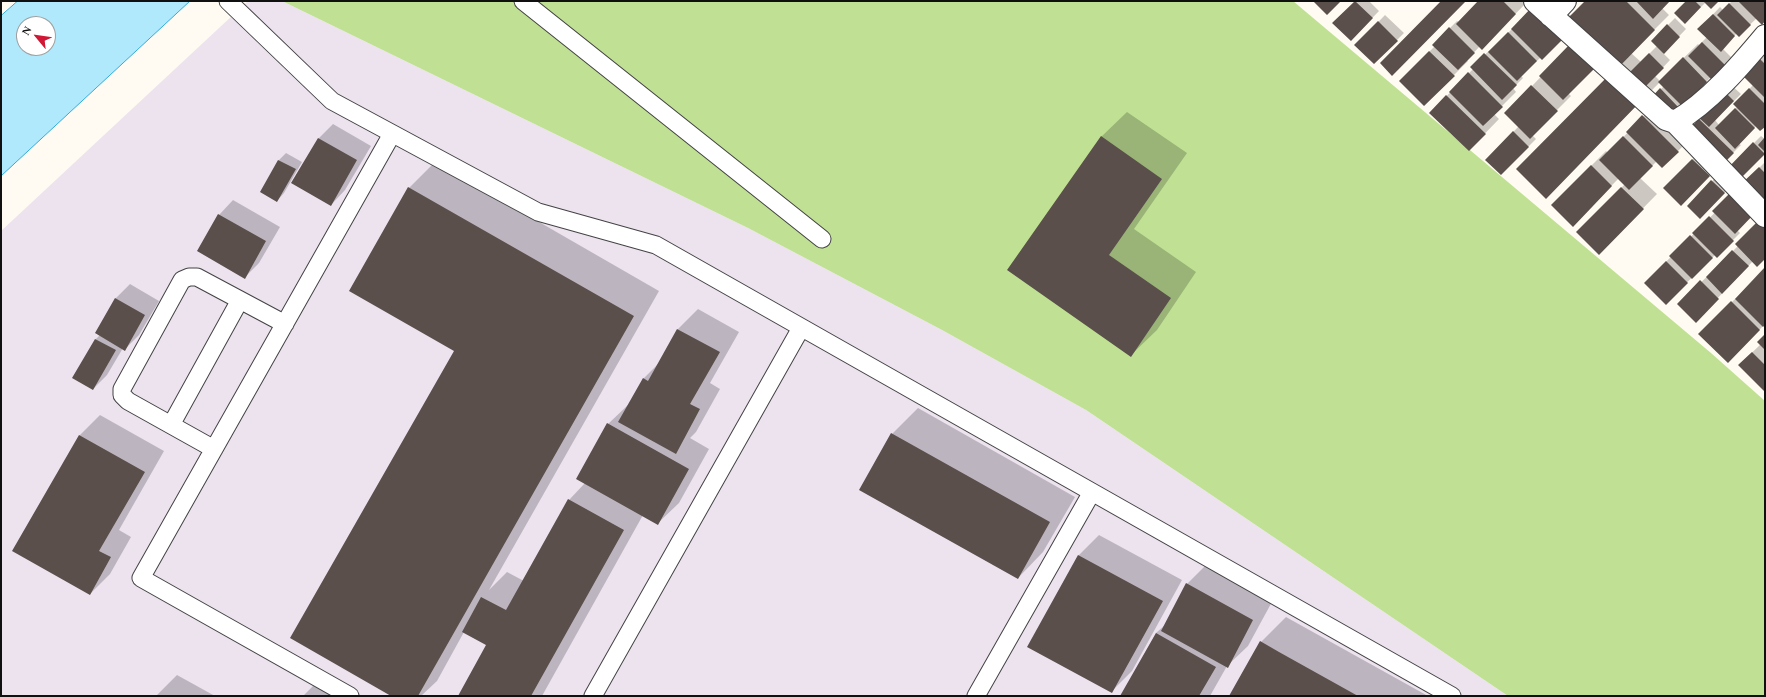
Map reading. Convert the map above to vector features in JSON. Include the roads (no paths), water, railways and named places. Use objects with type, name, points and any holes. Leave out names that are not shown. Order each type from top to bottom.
[{"type":"street","points":[[1535,1],[1558,9],[1666,118],[1675,122],[1765,216]]},
{"type":"street","points":[[1675,122],[1685,116],[1737,70],[1765,36]]},
{"type":"lane","points":[[228,1],[332,101],[538,212],[656,245],[1452,696]]},
{"type":"lane","points":[[523,1],[822,239]]},
{"type":"lane","points":[[350,696],[141,578],[392,134]]},
{"type":"lane","points":[[214,449],[128,401],[122,395],[122,389],[182,280],[189,276],[197,277],[285,324]]},
{"type":"lane","points":[[171,425],[240,300]]},
{"type":"lane","points":[[593,696],[802,328]]},
{"type":"lane","points":[[976,696],[1092,492]]},
{"type":"water","points":[[18,1],[190,1],[1,176],[1,16]]}]
